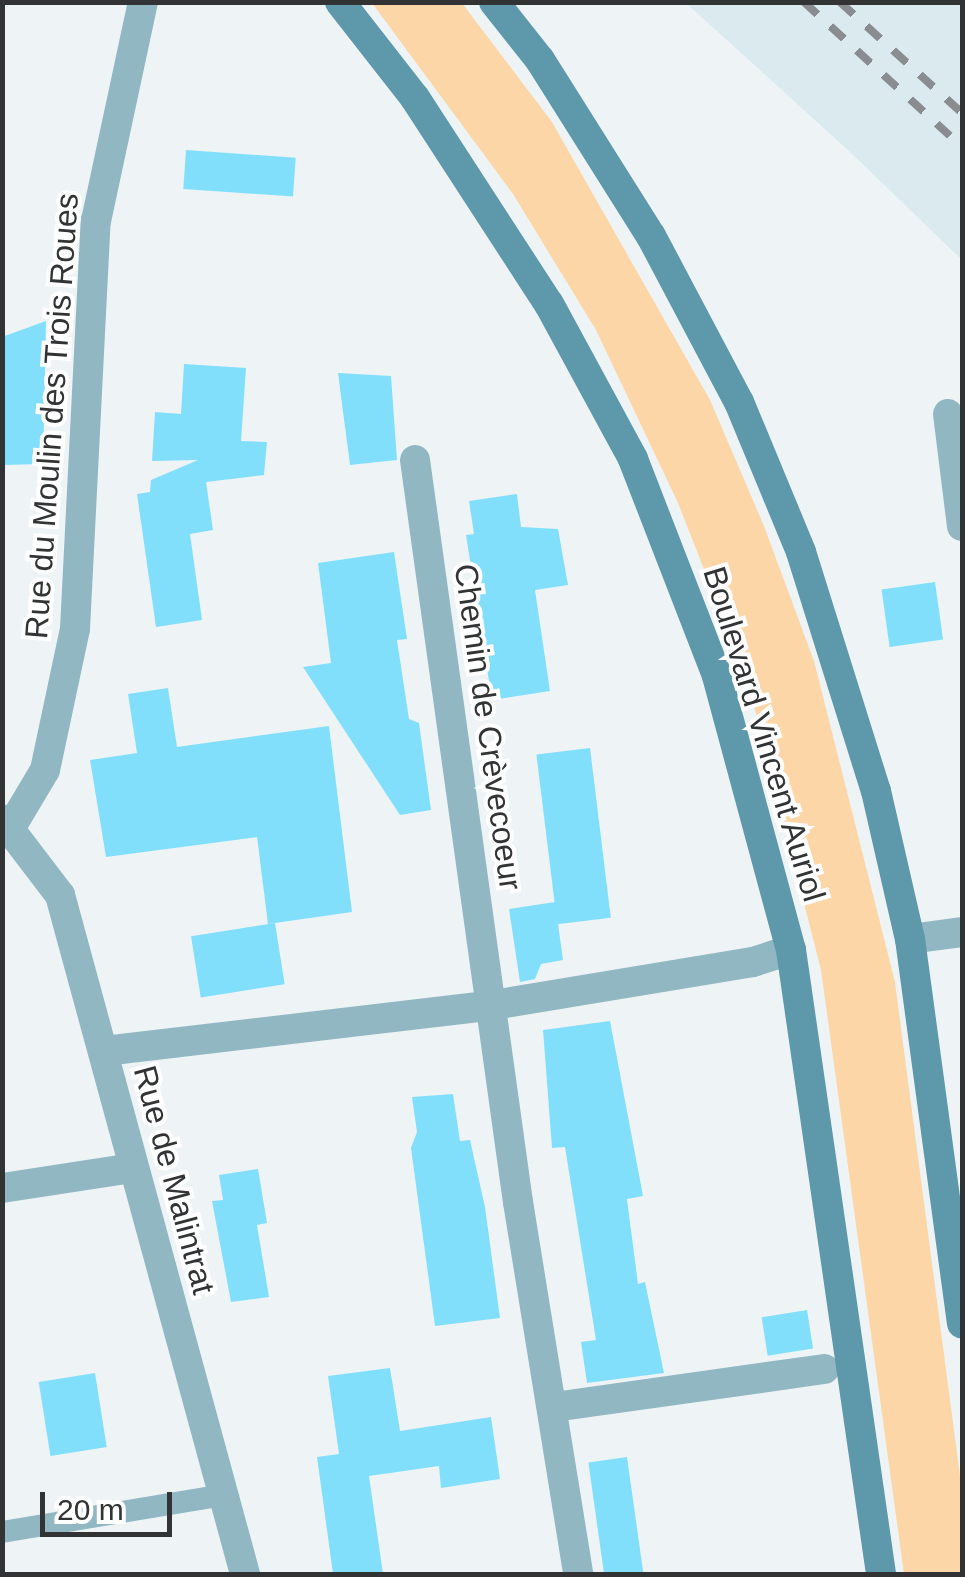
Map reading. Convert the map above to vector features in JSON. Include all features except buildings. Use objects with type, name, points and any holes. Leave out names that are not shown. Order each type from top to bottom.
[{"type":"main road","name":"Boulevard Vincent Auriol","points":[[340,2],[486,200],[633,460],[716,676],[791,950],[881,1574]]},
{"type":"main road","points":[[494,2],[612,171],[738,402],[840,668],[910,939],[962,1323]]},
{"type":"street","name":"Rue du Moulin des Trois Roues","points":[[7,823],[44,770],[75,629],[96,221],[142,2]]},
{"type":"street","points":[[948,414],[962,526]]},
{"type":"street","name":"Chemin de Crèvecoeur","points":[[414,460],[578,1574]]},
{"type":"street","name":"Rue de Malintrat","points":[[7,823],[60,895],[245,1574]]},
{"type":"street","points":[[910,939],[962,932]]},
{"type":"street","points":[[104,1051],[492,1004],[754,962],[791,950]]},
{"type":"street","points":[[2,1188],[132,1168]]},
{"type":"street","points":[[554,1407],[824,1369]]},
{"type":"lane","points":[[2,1532],[223,1495]]},
{"type":"shaded area","points":[[372,3],[462,3],[552,122],[710,400],[764,526],[814,661],[895,982],[962,1491],[962,1574],[904,1574],[821,970],[747,679],[678,503],[596,330],[513,194]]},
{"type":"shaded area","points":[[686,3],[962,3],[962,260],[850,152]]},
{"type":"railway","points":[[804,2],[962,147]]},
{"type":"railway","points":[[840,2],[962,113]]}]
